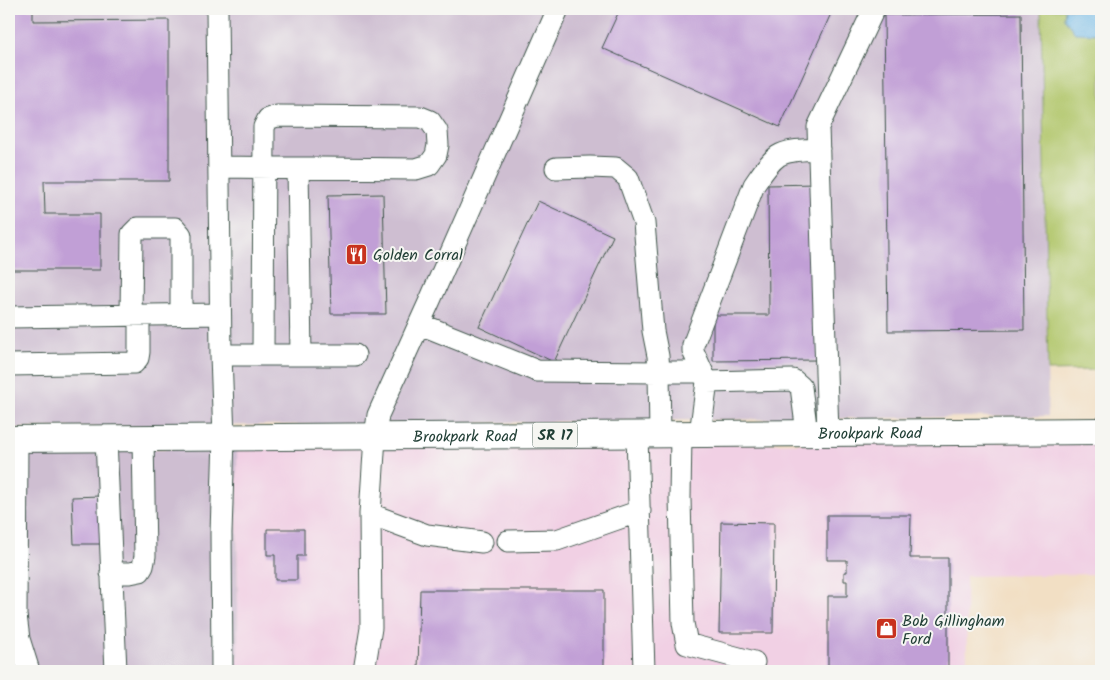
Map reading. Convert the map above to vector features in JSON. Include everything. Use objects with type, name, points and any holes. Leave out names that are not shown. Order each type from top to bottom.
[{"type":"main road","name":"Brookpark Road","points":[[13,439],[1101,431]]},
{"type":"lane","points":[[217,9],[220,314],[224,438],[221,533],[222,671]]},
{"type":"lane","points":[[364,671],[370,628],[370,514],[374,437],[378,415],[420,324],[558,9]]},
{"type":"lane","points":[[818,433],[818,127],[874,9]]},
{"type":"lane","points":[[219,167],[264,168],[416,169],[428,166],[436,155],[438,144],[437,131],[430,121],[420,116],[277,116],[268,119],[264,127],[264,168],[264,355]]},
{"type":"lane","points":[[704,377],[693,351],[693,345],[754,185],[769,164],[779,156],[795,151],[818,149]]},
{"type":"lane","points":[[298,168],[301,355]]},
{"type":"lane","points":[[556,168],[616,168],[628,178],[644,223],[653,331],[680,498],[683,622],[687,644],[754,662]]},
{"type":"lane","points":[[9,365],[134,363],[138,358],[139,352],[135,315],[132,234],[138,228],[175,228],[181,235],[181,314]]},
{"type":"lane","points":[[9,316],[220,314]]},
{"type":"lane","points":[[420,324],[537,371],[659,372],[704,377],[792,380],[801,387],[818,433]]},
{"type":"lane","points":[[221,355],[355,356]]},
{"type":"lane","points":[[644,671],[640,511],[670,435],[704,377]]},
{"type":"lane","points":[[111,573],[140,571],[143,566],[145,556],[143,438]]},
{"type":"lane","points":[[13,439],[16,615],[19,639],[29,671]]},
{"type":"lane","points":[[106,439],[116,671]]},
{"type":"lane","points":[[508,541],[557,540],[640,511]]},
{"type":"lane","points":[[370,514],[427,535],[482,542]]},
{"type":"shaded area","points":[[9,9],[1041,9],[1048,416],[9,428]]},
{"type":"shaded area","points":[[1101,441],[1101,574],[966,576],[967,671],[238,671],[237,448]]},
{"type":"shaded area","points":[[237,448],[238,671],[9,671],[9,450]]},
{"type":"green space","points":[[1041,9],[1065,9],[1064,18],[1075,33],[1101,34],[1101,370],[1048,371]]},
{"type":"water","points":[[1065,9],[1101,9],[1101,34],[1075,33],[1064,18]]},
{"type":"building","points":[[9,9],[33,9],[33,21],[169,20],[169,181],[44,181],[45,214],[100,214],[100,270],[9,270]]},
{"type":"building","points":[[620,9],[833,9],[780,127],[602,48]]},
{"type":"building","points":[[1021,14],[1024,330],[888,331],[884,15]]},
{"type":"building","points":[[816,184],[817,360],[713,361],[713,315],[769,315],[768,185]]},
{"type":"building","name":"Golden Corral","points":[[383,194],[386,314],[331,314],[328,195]]},
{"type":"building","points":[[538,201],[613,236],[554,362],[479,327]]},
{"type":"building","points":[[100,496],[103,544],[74,544],[72,497]]},
{"type":"building","points":[[827,515],[911,515],[910,558],[948,558],[948,671],[828,671],[828,596],[847,596],[847,581],[844,581],[844,572],[847,572],[847,560],[827,560]]},
{"type":"building","points":[[721,522],[774,523],[773,633],[719,633]]},
{"type":"building","points":[[267,529],[304,529],[304,556],[297,556],[297,580],[275,580],[275,555],[267,555]]},
{"type":"building","points":[[420,590],[604,590],[604,671],[418,671]]},
{"type":"place","name":"Golden Corral","points":[[357,254]]},
{"type":"place","name":"Bob Gillingham Ford","points":[[886,629]]}]
